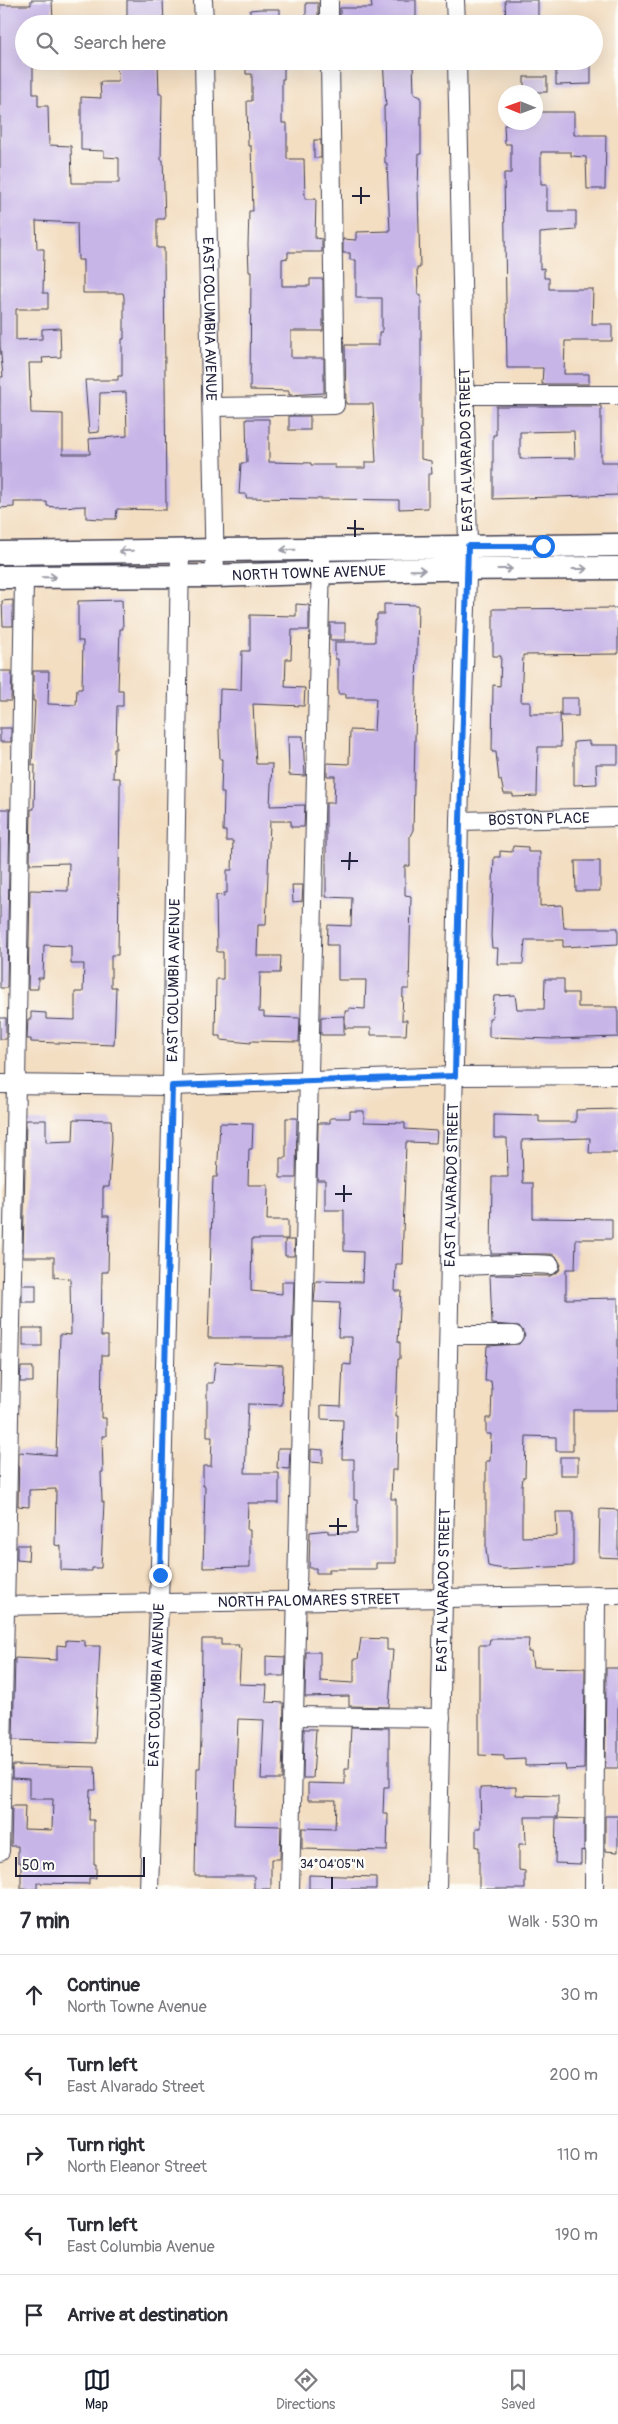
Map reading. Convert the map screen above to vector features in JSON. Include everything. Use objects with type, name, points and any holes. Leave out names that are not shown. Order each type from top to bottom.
[{"type":"main road","name":"NORTH TOWNE AVENUE","points":[[0,553],[618,545]]},
{"type":"main road","name":"NORTH TOWNE AVENUE","points":[[0,577],[215,576],[467,569],[618,568]]},
{"type":"street","points":[[203,0],[204,15]]},
{"type":"street","points":[[329,0],[329,15]]},
{"type":"street","points":[[455,0],[456,15]]},
{"type":"street","name":"EAST COLUMBIA AVENUE","points":[[204,70],[215,576]]},
{"type":"street","points":[[212,407],[336,405],[330,70]]},
{"type":"street","name":"EAST ALVARADO STREET","points":[[438,1889],[460,821],[468,546],[457,70]]},
{"type":"street","points":[[465,394],[618,395]]},
{"type":"street","points":[[290,1889],[321,549]]},
{"type":"street","name":"EAST COLUMBIA AVENUE","points":[[149,1889],[159,1604],[172,1086],[180,551]]},
{"type":"street","points":[[0,1851],[8,1084],[24,578]]},
{"type":"street","name":"BOSTON PLACE","points":[[460,821],[618,817]]},
{"type":"street","points":[[8,1084],[172,1086],[455,1076],[618,1075]]},
{"type":"street","points":[[451,1266],[497,1266],[517,1263],[550,1265]]},
{"type":"street","points":[[450,1335],[514,1334]]},
{"type":"street","points":[[594,1889],[596,1595]]},
{"type":"street","name":"NORTH PALOMARES STREET","points":[[2,1606],[618,1595]]},
{"type":"street","points":[[295,1716],[441,1718]]},
{"type":"building","points":[[31,0],[52,0],[53,15],[15,15],[15,70],[33,70],[33,94],[38,94],[38,106],[48,106],[49,145],[71,146],[72,183],[119,183],[119,158],[104,157],[104,151],[81,150],[81,97],[101,98],[100,82],[118,82],[117,70],[158,70],[159,94],[162,94],[161,160],[163,160],[165,219],[157,219],[157,248],[164,248],[166,510],[117,509],[116,519],[101,519],[86,518],[86,506],[54,507],[47,506],[47,502],[14,502],[14,507],[0,508],[0,377],[3,377],[0,345],[0,5],[31,5]],"holes":[[[36,221],[77,223],[78,260],[83,260],[83,293],[123,293],[124,297],[122,376],[118,376],[118,380],[85,380],[89,433],[99,432],[100,393],[126,392],[127,436],[89,439],[90,454],[63,454],[63,414],[31,413],[29,363],[43,363],[42,358],[61,357],[60,328],[42,329],[42,339],[16,340],[16,309],[48,309],[48,293],[43,293],[44,249],[37,249]]]},
{"type":"building","points":[[127,0],[163,0],[164,15],[127,15]]},
{"type":"building","points":[[371,0],[416,0],[416,15],[340,15],[340,8],[372,8]]},
{"type":"building","points":[[505,0],[538,0],[538,15],[506,15]]},
{"type":"building","points":[[306,3],[318,3],[318,15],[306,15]]},
{"type":"building","points":[[280,9],[280,15],[250,15],[250,10]]},
{"type":"building","points":[[246,70],[284,70],[284,79],[282,79],[282,123],[287,123],[287,159],[304,159],[305,199],[316,199],[315,238],[322,239],[322,252],[288,252],[288,258],[282,259],[282,286],[310,286],[310,279],[323,279],[323,331],[291,331],[291,358],[324,358],[324,393],[289,395],[289,391],[250,390],[251,272],[249,272],[248,245],[249,211],[253,211],[251,146],[248,146],[247,101],[252,101],[252,74],[246,74]]},
{"type":"building","points":[[384,70],[413,70],[414,94],[421,97],[421,154],[419,154],[418,189],[420,268],[417,268],[418,295],[421,295],[421,459],[431,461],[432,474],[428,474],[428,508],[399,509],[399,500],[246,498],[246,494],[239,494],[241,463],[247,463],[246,419],[269,419],[269,462],[335,465],[335,468],[365,468],[365,462],[376,462],[373,404],[346,404],[345,345],[379,345],[379,332],[382,332],[382,298],[356,298],[356,260],[350,260],[350,253],[343,253],[343,239],[356,240],[356,232],[390,231],[387,163],[385,163],[384,106],[386,106]]},
{"type":"building","points":[[556,70],[591,70],[591,84],[556,85]]},
{"type":"building","points":[[524,77],[547,77],[547,92],[543,92],[543,85],[524,85]]},
{"type":"building","points":[[543,112],[574,112],[574,135],[606,135],[605,189],[587,189],[586,157],[571,156],[571,152],[541,152],[541,184],[547,184],[547,211],[576,211],[576,230],[540,233],[540,269],[544,268],[544,278],[549,278],[549,289],[593,289],[592,324],[612,324],[612,341],[565,341],[564,374],[589,374],[589,384],[542,384],[543,368],[507,368],[504,173],[511,173],[511,144],[505,144],[504,130],[543,130]]},
{"type":"building","points":[[314,140],[321,140],[321,158],[314,158]]},
{"type":"building","points":[[496,406],[601,406],[601,462],[618,462],[618,495],[493,499],[493,435],[496,435]],"holes":[[[574,431],[575,458],[520,459],[520,432]]]},
{"type":"building","points":[[289,416],[310,416],[310,430],[289,430]]},
{"type":"building","points":[[13,600],[13,626],[3,626],[2,601]]},
{"type":"building","points":[[122,600],[123,629],[120,629],[118,690],[123,690],[123,706],[117,706],[113,778],[120,778],[118,955],[111,955],[111,987],[116,987],[114,1045],[31,1042],[31,1039],[27,1039],[28,1019],[31,1019],[31,1012],[46,1013],[46,1019],[75,1020],[75,992],[83,992],[84,964],[71,964],[71,946],[44,945],[43,978],[38,978],[38,989],[28,989],[30,890],[68,891],[69,863],[30,864],[31,809],[34,809],[35,765],[32,765],[35,701],[33,701],[33,671],[49,671],[48,704],[76,705],[77,689],[82,689],[83,641],[78,641],[78,601]]},
{"type":"building","points":[[296,604],[309,605],[309,630],[292,630],[291,659],[286,659],[285,687],[305,688],[304,706],[253,704],[256,764],[272,764],[270,806],[305,805],[304,827],[291,827],[291,821],[270,821],[266,925],[258,925],[257,956],[281,956],[280,973],[260,973],[259,1012],[264,1012],[264,1017],[300,1018],[299,1042],[251,1041],[251,1043],[221,1040],[221,1036],[215,1036],[216,979],[223,979],[223,952],[217,952],[216,895],[224,896],[224,893],[227,893],[227,870],[232,870],[233,841],[226,841],[226,831],[223,831],[224,793],[221,793],[222,759],[220,759],[219,729],[220,689],[241,690],[242,651],[250,651],[250,615],[296,616]]},
{"type":"building","points":[[384,604],[418,605],[413,830],[410,836],[410,866],[405,866],[405,895],[411,896],[409,989],[403,989],[402,1020],[407,1020],[406,1035],[371,1035],[371,1028],[345,1028],[345,1011],[349,1011],[349,1008],[365,1009],[366,980],[338,980],[338,945],[327,945],[328,925],[351,926],[352,898],[326,897],[326,803],[334,803],[335,776],[327,776],[327,763],[349,764],[350,730],[374,731],[376,698],[346,698],[346,694],[338,694],[338,659],[335,659],[335,642],[375,642],[375,620],[377,620],[377,614],[384,614]]},
{"type":"building","points":[[618,608],[618,654],[523,655],[521,702],[530,702],[530,714],[560,714],[561,747],[538,747],[537,796],[513,797],[513,794],[504,794],[501,780],[499,780],[496,752],[492,752],[493,685],[500,686],[501,656],[493,656],[493,609]]},
{"type":"building","points":[[330,623],[345,623],[345,640],[330,640]]},
{"type":"building","points":[[0,671],[12,671],[11,701],[0,701]]},
{"type":"building","points":[[561,698],[578,698],[578,716],[561,716]]},
{"type":"building","points":[[0,728],[11,728],[11,742],[0,742]]},
{"type":"building","points":[[288,736],[303,736],[305,776],[289,775]]},
{"type":"building","points":[[589,741],[589,745],[618,745],[618,764],[596,764],[597,784],[574,785],[574,742]]},
{"type":"building","points":[[0,809],[10,809],[7,988],[0,988]]},
{"type":"building","points":[[513,846],[528,847],[528,852],[540,852],[540,906],[562,905],[564,928],[618,928],[618,944],[563,947],[563,940],[525,940],[523,964],[497,964],[498,948],[492,948],[491,936],[494,857],[500,857],[500,851],[512,852]]},
{"type":"building","points":[[575,861],[600,861],[600,891],[576,891]]},
{"type":"building","points":[[292,885],[303,885],[302,901],[293,902]]},
{"type":"building","points":[[545,979],[564,979],[564,993],[578,993],[578,1007],[618,1007],[618,1037],[553,1039],[489,1037],[489,1018],[492,1018],[494,996],[515,995],[517,1009],[544,1009]]},
{"type":"building","points":[[344,1016],[344,1035],[321,1035],[321,1017]]},
{"type":"building","points":[[0,1018],[6,1018],[6,1039],[0,1039]]},
{"type":"building","points":[[618,1109],[618,1153],[589,1153],[590,1138],[522,1140],[523,1183],[533,1183],[533,1218],[612,1219],[612,1239],[576,1239],[575,1269],[566,1269],[566,1299],[618,1298],[618,1410],[573,1410],[573,1451],[556,1451],[556,1437],[526,1436],[525,1477],[523,1477],[522,1486],[522,1537],[557,1536],[556,1512],[573,1512],[573,1566],[504,1569],[488,1566],[486,1549],[486,1461],[490,1461],[491,1434],[486,1434],[486,1418],[491,1418],[492,1390],[491,1381],[485,1381],[487,1346],[519,1344],[525,1335],[519,1326],[492,1324],[490,1275],[550,1276],[559,1271],[561,1265],[556,1256],[551,1254],[491,1254],[492,1177],[508,1177],[507,1138],[494,1138],[494,1115],[539,1116],[539,1122],[576,1122],[576,1110]]},
{"type":"building","points":[[350,1111],[364,1111],[364,1122],[405,1123],[405,1129],[437,1131],[436,1143],[406,1142],[402,1264],[396,1264],[395,1291],[401,1291],[398,1342],[400,1342],[400,1359],[398,1359],[396,1417],[398,1417],[397,1470],[392,1470],[391,1499],[396,1499],[396,1563],[376,1563],[376,1569],[329,1569],[329,1573],[316,1573],[316,1568],[309,1568],[310,1532],[328,1530],[328,1533],[357,1533],[357,1500],[354,1500],[354,1459],[342,1459],[343,1420],[321,1419],[321,1405],[341,1406],[343,1364],[351,1365],[352,1337],[338,1337],[340,1303],[314,1302],[316,1281],[362,1282],[363,1252],[344,1251],[344,1210],[325,1210],[325,1180],[317,1180],[318,1123],[330,1123],[330,1118],[350,1118]]},
{"type":"building","points":[[286,1118],[297,1118],[296,1178],[280,1178],[280,1158],[286,1158]]},
{"type":"building","points":[[74,1119],[111,1120],[112,1138],[109,1187],[103,1187],[103,1216],[109,1216],[108,1272],[102,1272],[101,1336],[108,1336],[108,1355],[102,1355],[101,1418],[106,1418],[106,1436],[102,1436],[103,1472],[101,1472],[102,1502],[104,1502],[101,1568],[92,1568],[92,1571],[61,1570],[61,1546],[55,1545],[56,1489],[29,1490],[29,1507],[18,1506],[19,1452],[56,1455],[60,1334],[71,1335],[70,1279],[54,1277],[54,1257],[23,1257],[26,1120],[46,1120],[46,1142],[73,1141]]},
{"type":"building","points":[[220,1123],[253,1124],[252,1149],[249,1149],[248,1185],[268,1185],[267,1220],[288,1220],[288,1239],[252,1239],[251,1291],[282,1294],[282,1282],[294,1282],[292,1338],[208,1338],[213,1177],[217,1177]]},
{"type":"building","points":[[285,1240],[295,1240],[294,1256],[285,1256]]},
{"type":"building","points":[[22,1285],[36,1285],[36,1302],[22,1302]]},
{"type":"building","points":[[23,1328],[42,1328],[42,1346],[23,1346]]},
{"type":"building","points":[[215,1362],[283,1365],[282,1405],[248,1404],[245,1473],[279,1473],[279,1503],[248,1503],[247,1530],[250,1530],[250,1567],[203,1568],[205,1486],[203,1486],[203,1466],[211,1466],[212,1437],[207,1437],[207,1383],[213,1383]]},
{"type":"building","points":[[21,1367],[33,1367],[33,1382],[20,1382]]},
{"type":"building","points":[[278,1448],[290,1448],[289,1469],[277,1468]]},
{"type":"building","points":[[311,1449],[323,1450],[323,1463],[311,1462]]},
{"type":"building","points":[[560,1457],[578,1457],[578,1475],[560,1475]]},
{"type":"building","points":[[600,1509],[618,1510],[618,1558],[599,1557]]},
{"type":"building","points":[[17,1545],[29,1545],[28,1561],[17,1560]]},
{"type":"building","points":[[361,1638],[387,1639],[387,1650],[393,1650],[389,1707],[349,1706],[349,1696],[305,1697],[306,1652],[320,1652],[320,1681],[354,1683],[354,1659],[358,1659]]},
{"type":"building","points":[[202,1639],[221,1639],[221,1645],[239,1645],[238,1648],[241,1648],[239,1684],[267,1685],[266,1702],[284,1703],[282,1779],[261,1779],[264,1720],[238,1719],[234,1825],[281,1826],[280,1859],[271,1859],[271,1889],[254,1889],[254,1876],[195,1876],[197,1768],[200,1768],[201,1737]]},
{"type":"building","points":[[490,1639],[529,1639],[528,1652],[531,1652],[533,1667],[585,1668],[584,1769],[566,1770],[565,1765],[525,1766],[525,1759],[504,1760],[504,1756],[479,1755],[479,1645],[489,1645]]},
{"type":"building","points":[[66,1640],[85,1641],[85,1646],[100,1646],[95,1743],[13,1740],[15,1658],[57,1660],[57,1645],[66,1646]]},
{"type":"building","points":[[266,1656],[285,1657],[284,1676],[266,1676]]},
{"type":"building","points":[[606,1668],[618,1668],[618,1768],[605,1768]]},
{"type":"building","points":[[351,1727],[389,1728],[389,1787],[384,1787],[383,1814],[388,1814],[387,1851],[302,1849],[302,1828],[335,1829],[336,1800],[308,1800],[308,1783],[345,1784],[345,1769],[349,1769]]},
{"type":"building","points":[[304,1729],[316,1729],[313,1778],[303,1778]]},
{"type":"building","points":[[12,1765],[95,1767],[96,1790],[90,1790],[89,1820],[94,1820],[94,1864],[96,1864],[96,1878],[89,1878],[89,1884],[37,1883],[37,1889],[21,1889],[21,1862],[18,1862],[18,1846],[11,1846],[12,1806],[25,1806],[24,1829],[52,1830],[53,1799],[29,1799],[29,1779],[12,1778]]},
{"type":"building","points":[[516,1787],[516,1795],[558,1796],[558,1817],[525,1817],[526,1844],[519,1844],[519,1870],[525,1871],[525,1889],[479,1889],[479,1847],[476,1847],[476,1828],[481,1828],[480,1788]]},
{"type":"building","points":[[605,1816],[618,1816],[618,1852],[605,1851]]},
{"type":"building","points":[[556,1818],[584,1819],[584,1851],[581,1850],[581,1864],[555,1863]]},
{"type":"building","points":[[309,1875],[376,1877],[376,1889],[309,1889]]},
{"type":"route","points":[[160,1575],[172,1086],[455,1076],[468,546],[543,546]]}]
